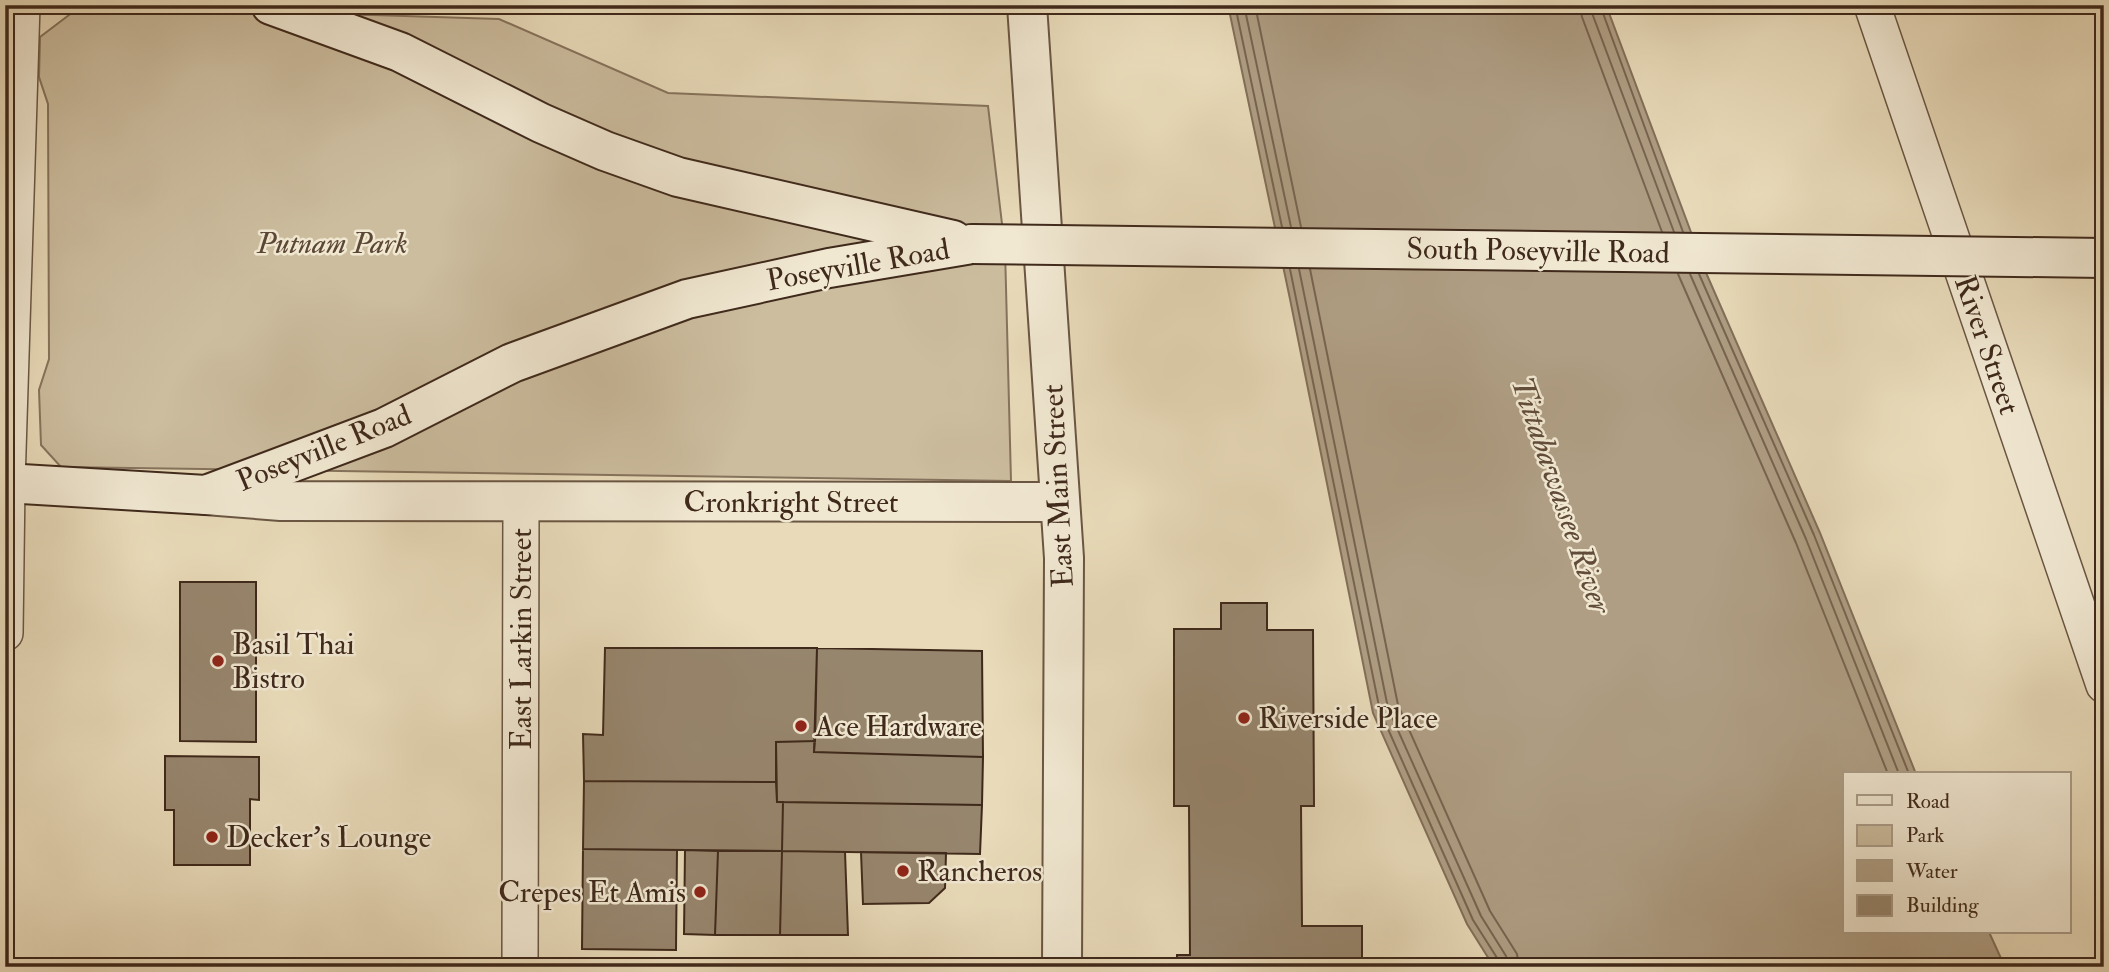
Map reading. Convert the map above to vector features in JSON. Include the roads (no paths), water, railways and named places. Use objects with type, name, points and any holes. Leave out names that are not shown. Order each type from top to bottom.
[{"type":"main road","name":"Poseyville Road","points":[[271,5],[400,52],[605,151],[678,177],[972,244]]},
{"type":"main road","name":"East Main Street","points":[[1027,5],[1064,558],[1062,967]]},
{"type":"main road","name":"Poseyville Road","points":[[206,495],[384,428],[512,363],[687,299],[829,268],[972,244]]},
{"type":"main road","name":"South Poseyville Road","points":[[972,244],[2104,258]]},
{"type":"main road","points":[[6,483],[206,495]]},
{"type":"main road","name":"East Larkin Street","points":[[206,495],[281,501],[522,502]]},
{"type":"main road","name":"Cronkright Street","points":[[522,502],[1060,502]]},
{"type":"street","points":[[5,633],[6,483],[22,5]]},
{"type":"street","name":"River Street","points":[[1872,5],[2104,685]]},
{"type":"street","name":"East Larkin Street","points":[[520,967],[522,502]]},
{"type":"water","name":"Tittabawassee River","points":[[1228,5],[1606,5],[1707,275],[1820,533],[1915,772],[1843,772],[1843,934],[1990,934],[2005,967],[1494,967],[1467,924],[1373,713]]},
{"type":"place","name":"Basil Thai Bistro","points":[[218,661]]},
{"type":"place","name":"Riverside Place","points":[[1244,718]]},
{"type":"place","name":"Ace Hardware","points":[[801,726]]},
{"type":"place","name":"Decker's Lounge","points":[[212,837]]},
{"type":"place","name":"Rancheros","points":[[903,871]]},
{"type":"place","name":"Crepes Et Amis","points":[[700,892]]},
{"type":"park label","name":"Putnam Park","points":[[332,243]]}]
